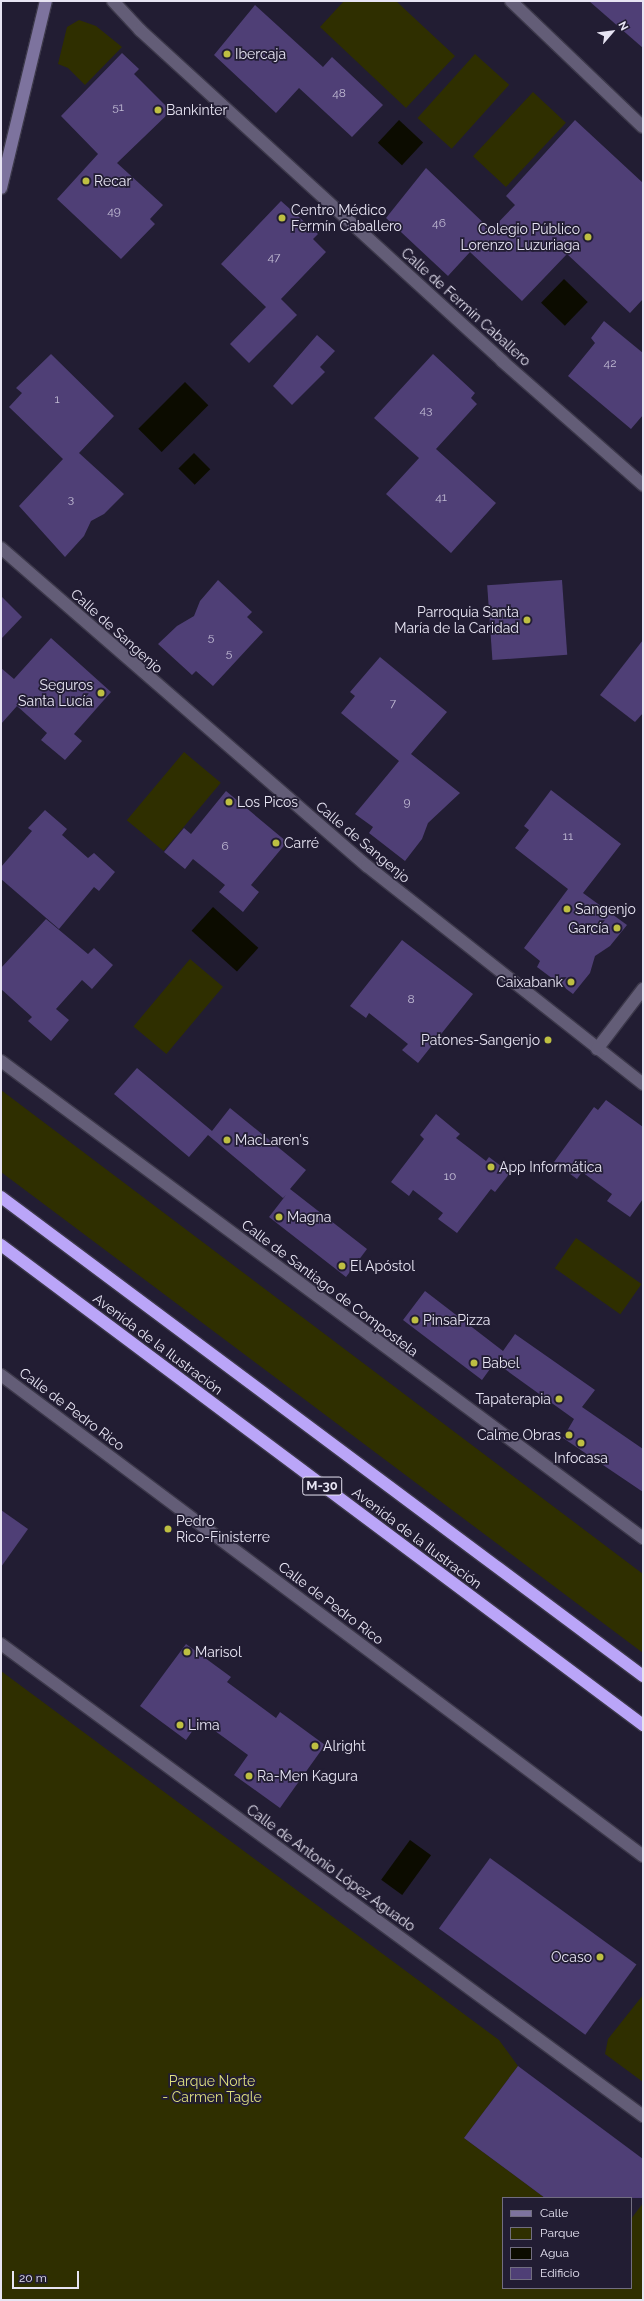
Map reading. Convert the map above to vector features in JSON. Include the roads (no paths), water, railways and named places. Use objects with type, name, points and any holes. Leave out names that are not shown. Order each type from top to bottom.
[{"type":"highway","name":"Avenida de la Ilustración","points":[[1,1197],[643,1676]]},
{"type":"highway","name":"Avenida de la Ilustración","points":[[1,1245],[643,1725]]},
{"type":"main road","points":[[1,188],[46,1]]},
{"type":"street","name":"Calle de Fermín Caballero","points":[[113,1],[140,30],[502,360],[643,485]]},
{"type":"street","points":[[511,1],[643,127]]},
{"type":"street","name":"Calle de Sangenjo","points":[[1,548],[367,866],[643,1084]]},
{"type":"street","points":[[597,1049],[643,989]]},
{"type":"street","name":"Calle de Santiago de Compostela","points":[[1,1061],[643,1538]]},
{"type":"street","name":"Calle de Pedro Rico","points":[[1,1375],[643,1856]]},
{"type":"street","name":"Calle de Antonio López Aguado","points":[[1,1644],[643,2116]]},
{"type":"water","points":[[399,120],[423,143],[402,165],[378,143]]},
{"type":"water","points":[[564,279],[588,302],[565,326],[541,303]]},
{"type":"water","points":[[185,382],[208,405],[162,452],[138,429]]},
{"type":"water","points":[[194,453],[210,469],[195,485],[178,469]]},
{"type":"water","points":[[213,907],[258,948],[237,972],[192,931]]},
{"type":"water","points":[[410,1840],[431,1855],[402,1895],[381,1880]]},
{"type":"place","name":"Ibercaja","points":[[227,54]]},
{"type":"place","name":"Bankinter","points":[[158,110]]},
{"type":"place","name":"Recar","points":[[86,181]]},
{"type":"place","name":"Centro Médico Fermín Caballero","points":[[282,218]]},
{"type":"place","name":"Colegio Público Lorenzo Luzuriaga","points":[[588,237]]},
{"type":"place","name":"Parroquia Santa María de la Caridad","points":[[527,620]]},
{"type":"place","name":"Seguros Santa Lucía","points":[[101,693]]},
{"type":"place","name":"Los Picos","points":[[229,802]]},
{"type":"place","name":"Carré","points":[[276,843]]},
{"type":"place","name":"Sangenjo","points":[[567,909]]},
{"type":"place","name":"García","points":[[617,928]]},
{"type":"place","name":"Caixabank","points":[[571,982]]},
{"type":"place","name":"Patones-Sangenjo","points":[[548,1040]]},
{"type":"place","name":"MacLaren's","points":[[227,1140]]},
{"type":"place","name":"App Informática","points":[[491,1167]]},
{"type":"place","name":"Magna","points":[[279,1217]]},
{"type":"place","name":"El Apóstol","points":[[342,1266]]},
{"type":"place","name":"PinsaPizza","points":[[415,1320]]},
{"type":"place","name":"Babel","points":[[474,1363]]},
{"type":"place","name":"Tapaterapia","points":[[559,1399]]},
{"type":"place","name":"Calme Obras","points":[[569,1435]]},
{"type":"place","name":"Infocasa","points":[[581,1443]]},
{"type":"place","name":"Pedro Rico-Finisterre","points":[[168,1529]]},
{"type":"place","name":"Marisol","points":[[187,1652]]},
{"type":"place","name":"Lima","points":[[180,1725]]},
{"type":"place","name":"Alright","points":[[315,1746]]},
{"type":"place","name":"Ra-Men Kagura","points":[[249,1776]]},
{"type":"place","name":"Ocaso","points":[[600,1957]]},
{"type":"park label","name":"Parque Norte - Carmen Tagle","points":[[212,2090]]}]
